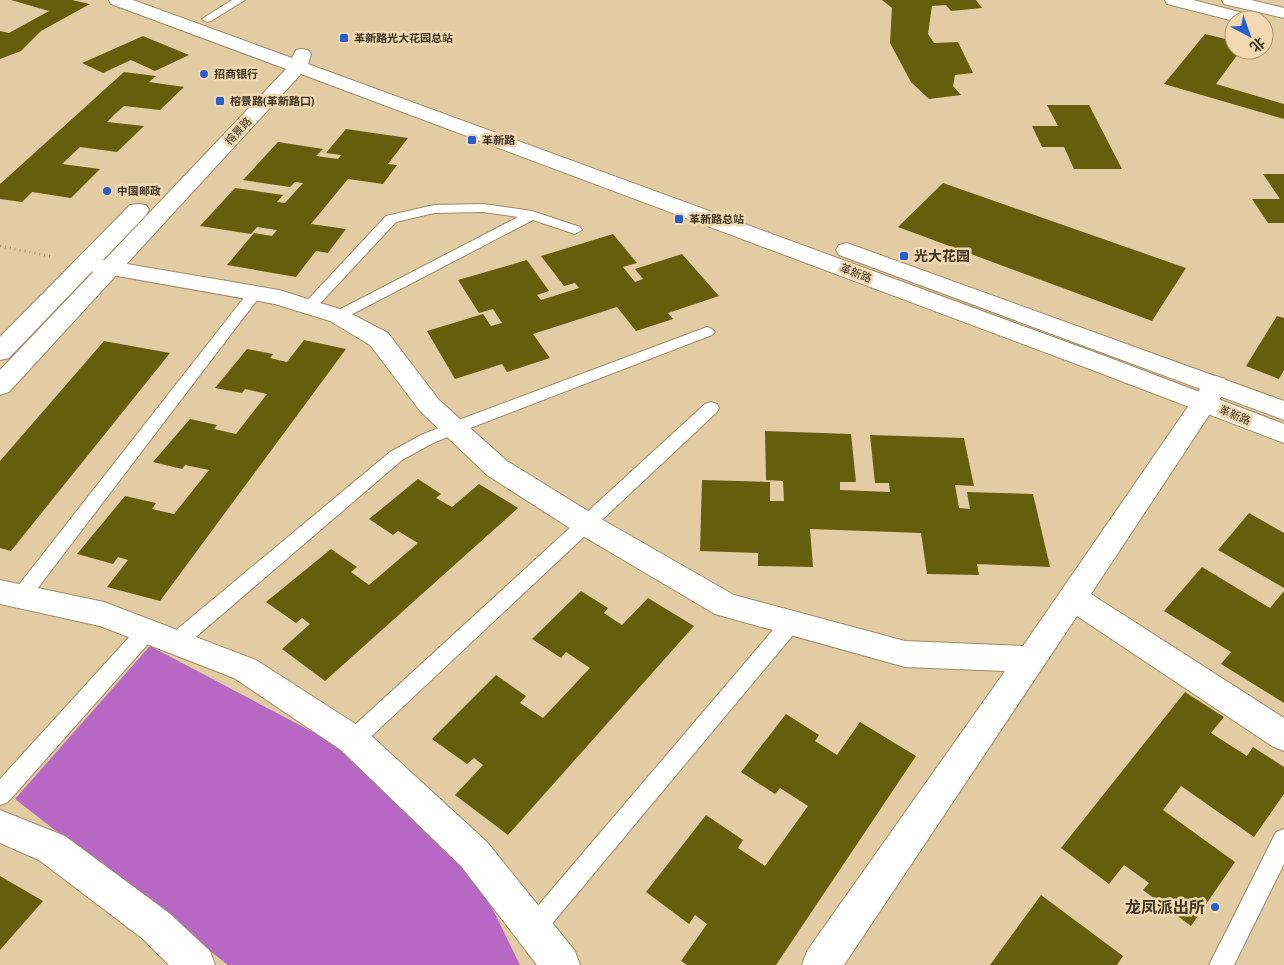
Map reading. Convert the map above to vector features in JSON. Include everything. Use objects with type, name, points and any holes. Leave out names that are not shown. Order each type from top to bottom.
[{"type":"street","name":"革新路","points":[[116,0],[294,61],[1210,394],[1284,412]]},
{"type":"street","name":"革新路","points":[[157,0],[207,18],[294,61]]},
{"type":"street","points":[[1173,0],[1224,13]]},
{"type":"street","points":[[1230,0],[1284,13]]},
{"type":"street","name":"榕景路","points":[[0,386],[98,266],[294,61]]},
{"type":"street","name":"榕景路","points":[[0,352],[98,266]]},
{"type":"street","points":[[98,266],[279,297],[338,316],[378,339],[430,406],[496,468],[586,524],[726,605],[905,654],[1031,659]]},
{"type":"street","name":"革新路","points":[[1210,394],[1284,434]]},
{"type":"street","points":[[821,965],[1210,394]]},
{"type":"street","points":[[10,594],[104,614],[245,669],[352,740],[474,854],[561,965]]},
{"type":"street","points":[[1072,598],[1284,736]]},
{"type":"street","points":[[0,826],[52,848],[156,926],[196,965]]},
{"type":"lane","points":[[207,18],[240,0]]},
{"type":"lane","points":[[309,307],[391,219],[434,209],[483,208],[532,215],[575,230]]},
{"type":"lane","points":[[338,316],[532,215]]},
{"type":"lane","points":[[10,594],[255,293]]},
{"type":"lane","points":[[0,795],[162,636],[396,456],[427,439],[454,428],[707,332]]},
{"type":"lane","points":[[352,740],[711,408]]},
{"type":"lane","points":[[533,929],[791,622]]},
{"type":"lane","points":[[1221,965],[1284,840]]},
{"type":"path","points":[[0,246],[98,266]]},
{"type":"shaded area","points":[[150,646],[347,750],[473,869],[520,965],[228,965],[15,799]]},
{"type":"building","points":[[11,0],[72,0],[90,4],[41,31],[21,51],[0,59],[0,31],[9,33],[49,11]]},
{"type":"building","points":[[882,0],[976,0],[982,8],[951,11],[946,5],[932,6],[928,34],[934,43],[958,42],[973,73],[955,75],[953,86],[961,95],[929,99],[911,82],[890,43],[892,8]]},
{"type":"building","points":[[1205,34],[1224,39],[1224,60],[1234,60],[1216,84],[1284,104],[1284,119],[1164,84]]},
{"type":"building","points":[[143,36],[189,55],[155,71],[131,60],[103,73],[82,63]]},
{"type":"building","points":[[124,72],[156,76],[149,82],[184,87],[160,110],[124,106],[115,114],[107,122],[144,126],[117,152],[80,147],[62,164],[100,169],[71,198],[32,192],[22,202],[0,199],[0,184]]},
{"type":"building","points":[[1047,105],[1089,105],[1122,169],[1074,169],[1064,147],[1042,147],[1032,126],[1058,126]]},
{"type":"building","points":[[346,129],[408,138],[388,164],[397,165],[383,184],[348,179],[311,224],[346,229],[328,253],[316,251],[296,277],[227,265],[254,233],[272,236],[277,230],[257,227],[251,234],[200,226],[235,188],[283,195],[277,202],[285,203],[303,183],[295,182],[290,187],[243,180],[278,142],[323,149],[316,156],[338,159],[341,155],[326,153]]},
{"type":"building","points":[[1263,174],[1284,174],[1284,223],[1268,223],[1252,199],[1280,199]]},
{"type":"building","points":[[943,183],[1186,268],[1152,321],[898,227]]},
{"type":"building","points":[[613,234],[637,263],[623,267],[635,282],[643,279],[635,269],[682,254],[719,296],[668,313],[673,319],[636,331],[617,307],[533,334],[550,358],[507,372],[502,364],[455,379],[427,331],[483,314],[491,326],[502,323],[493,309],[479,313],[458,280],[527,260],[549,291],[537,295],[541,300],[579,288],[575,283],[564,286],[541,256]]},
{"type":"building","points":[[1277,316],[1284,318],[1284,370],[1279,379],[1246,366]]},
{"type":"building","points":[[304,340],[346,349],[160,601],[107,587],[128,560],[118,557],[113,564],[77,554],[125,496],[156,503],[152,509],[174,514],[209,470],[185,465],[182,469],[153,462],[190,419],[217,425],[214,429],[236,434],[267,394],[245,389],[242,393],[215,388],[247,349],[273,354],[270,358],[287,362]]},
{"type":"building","points":[[104,341],[170,353],[11,551],[0,548],[0,461]]},
{"type":"building","points":[[765,431],[851,434],[856,482],[840,482],[840,490],[890,492],[889,483],[875,483],[870,435],[964,438],[974,486],[955,485],[959,508],[970,509],[967,492],[1033,494],[1050,567],[977,564],[979,575],[927,574],[921,533],[810,529],[813,567],[758,566],[758,553],[700,551],[702,480],[770,482],[770,501],[784,501],[783,481],[766,480]]},
{"type":"building","points":[[418,479],[441,494],[436,498],[452,507],[479,484],[518,508],[325,681],[282,649],[310,624],[302,618],[296,623],[266,602],[331,549],[357,567],[351,572],[369,585],[418,543],[398,531],[393,535],[369,519]]},
{"type":"building","points":[[1249,513],[1284,533],[1284,588],[1218,550]]},
{"type":"building","points":[[1202,567],[1270,608],[1284,591],[1284,703],[1221,664],[1231,652],[1164,611]]},
{"type":"building","points":[[581,591],[608,608],[604,613],[622,625],[648,598],[694,626],[508,835],[455,795],[483,765],[474,758],[467,764],[432,739],[496,675],[526,696],[520,703],[543,718],[590,668],[566,652],[561,658],[532,639]]},
{"type":"building","points":[[1185,692],[1224,717],[1211,733],[1247,756],[1253,747],[1284,767],[1284,794],[1254,837],[1181,786],[1163,810],[1235,862],[1191,926],[1143,890],[1149,883],[1124,865],[1109,884],[1061,848]]},
{"type":"building","points":[[786,714],[819,735],[815,741],[837,755],[860,722],[916,756],[776,965],[687,965],[681,961],[707,924],[695,915],[689,924],[646,892],[706,815],[743,840],[738,848],[765,866],[808,806],[780,788],[775,794],[741,772]]},
{"type":"building","points":[[0,876],[43,901],[0,950]]},
{"type":"building","points":[[1041,895],[1123,956],[1117,965],[990,965]]},
{"type":"place","name":"革新路光大花园总站","points":[[344,38]]},
{"type":"place","name":"招商银行","points":[[204,74]]},
{"type":"place","name":"榕景路(革新路口)","points":[[220,101]]},
{"type":"place","name":"革新路","points":[[472,140]]},
{"type":"place","name":"中国邮政","points":[[107,191]]},
{"type":"place","name":"革新路总站","points":[[679,219]]},
{"type":"place","name":"光大花园","points":[[904,256]]},
{"type":"place","name":"龙凤派出所","points":[[1215,907]]}]
